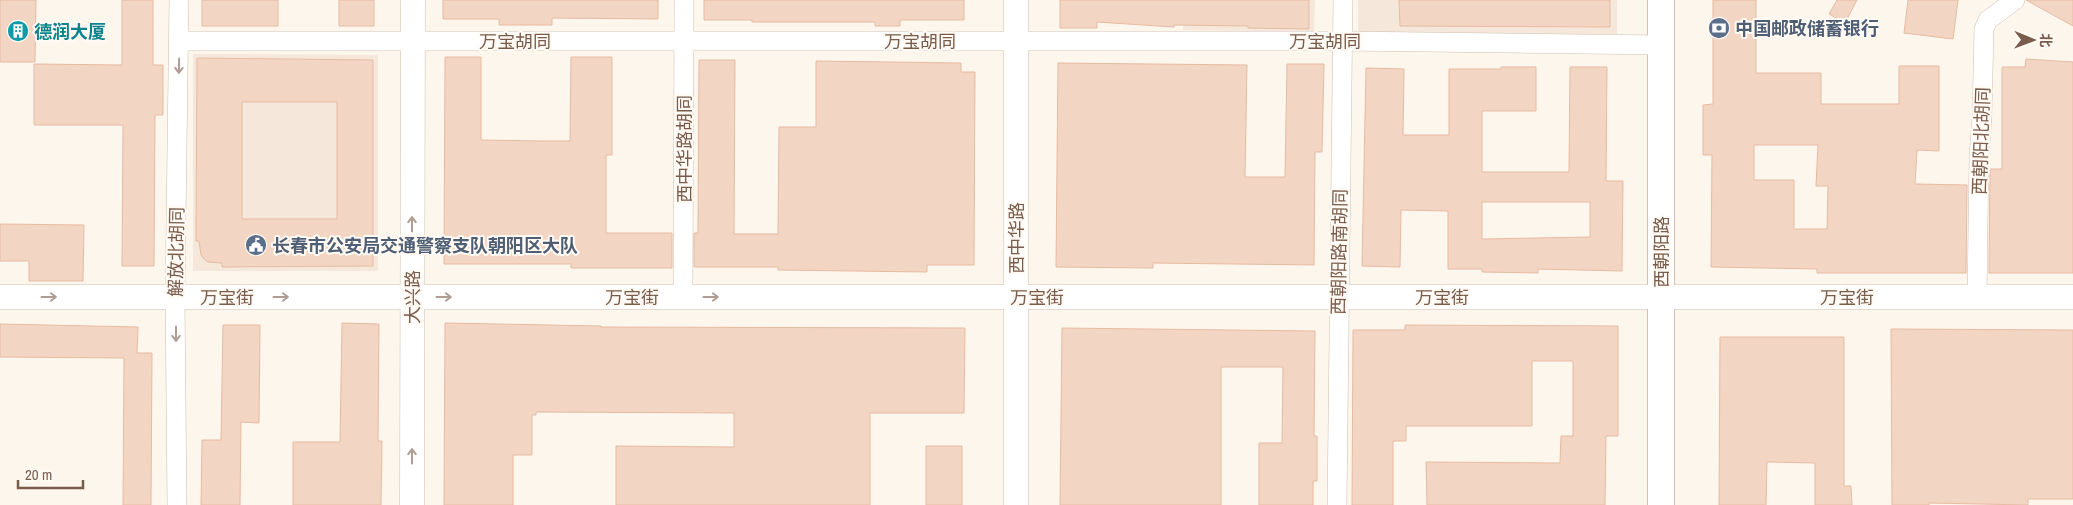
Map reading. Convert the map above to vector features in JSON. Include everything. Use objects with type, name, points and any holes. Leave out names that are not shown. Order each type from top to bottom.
[{"type":"main road","name":"西朝阳路","points":[[1661,0],[1661,505]]},
{"type":"street","name":"解放北胡同","points":[[177,505],[175,298],[179,0]]},
{"type":"street","name":"大兴路","points":[[412,505],[413,0]]},
{"type":"street","name":"西中华路胡同","points":[[683,297],[684,0]]},
{"type":"street","name":"西中华路","points":[[1016,0],[1016,505]]},
{"type":"street","name":"西朝阳路南胡同","points":[[1337,505],[1342,0]]},
{"type":"street","name":"西朝阳北胡同","points":[[1977,297],[1979,156],[1984,29],[1988,20],[2015,0]]},
{"type":"street","name":"万宝胡同","points":[[179,41],[1343,41],[1661,45]]},
{"type":"street","name":"万宝街","points":[[0,298],[2073,297]]},
{"type":"shaded area","points":[[1184,0],[1315,0],[1314,32],[1183,30]]},
{"type":"shaded area","points":[[1358,0],[1617,0],[1617,34],[1358,33]]},
{"type":"shaded area","points":[[193,54],[378,55],[378,271],[193,271]]},
{"type":"building","name":"德润大厦","points":[[0,0],[36,0],[35,62],[0,62]]},
{"type":"building","points":[[122,0],[153,0],[153,65],[163,65],[163,115],[155,115],[154,266],[122,266],[123,125],[34,125],[34,64],[122,65]]},
{"type":"building","points":[[202,0],[278,0],[278,26],[202,26]]},
{"type":"building","points":[[339,0],[374,0],[374,26],[339,26]]},
{"type":"building","points":[[443,0],[658,0],[658,19],[552,18],[552,25],[499,25],[499,19],[443,19]]},
{"type":"building","points":[[704,0],[964,0],[964,20],[900,20],[900,26],[875,26],[875,22],[704,20]]},
{"type":"building","points":[[1060,0],[1309,0],[1309,29],[1248,28],[1248,26],[1174,25],[1174,27],[1097,22],[1097,28],[1060,28]]},
{"type":"building","points":[[1399,0],[1610,0],[1610,27],[1400,26]]},
{"type":"building","points":[[1713,0],[1756,0],[1756,73],[1821,73],[1821,104],[1899,104],[1899,66],[1939,66],[1939,151],[1917,150],[1915,184],[1967,185],[1966,273],[1817,273],[1817,269],[1711,267],[1712,155],[1703,155],[1703,105],[1713,104]],"holes":[[[1754,145],[1818,145],[1816,186],[1828,186],[1827,229],[1794,229],[1794,180],[1754,180]]]},
{"type":"building","points":[[1837,0],[1857,0],[1845,23],[1829,14]]},
{"type":"building","points":[[1908,0],[1958,0],[1953,39],[1904,33]]},
{"type":"building","points":[[2026,0],[2073,0],[2073,26]]},
{"type":"building","points":[[445,57],[481,57],[481,140],[570,141],[571,57],[612,57],[612,155],[606,155],[606,233],[672,233],[672,268],[571,268],[571,264],[444,264]]},
{"type":"building","points":[[197,58],[373,60],[373,266],[222,267],[222,263],[208,262],[204,259],[201,255],[199,241],[196,241]],"holes":[[[242,102],[337,102],[337,219],[242,219]]]},
{"type":"building","points":[[2026,59],[2073,62],[2073,273],[1989,273],[1990,169],[2002,169],[2002,67],[2025,67]]},
{"type":"building","points":[[699,60],[735,60],[734,234],[778,234],[779,127],[816,127],[816,61],[961,63],[961,72],[975,72],[974,265],[927,265],[927,272],[778,270],[778,267],[694,267],[694,233],[698,233]]},
{"type":"building","points":[[1058,63],[1247,65],[1245,177],[1285,177],[1287,64],[1324,64],[1322,152],[1315,152],[1314,265],[1153,263],[1153,268],[1056,267]]},
{"type":"building","points":[[1501,67],[1536,67],[1536,111],[1482,111],[1482,172],[1569,172],[1570,67],[1607,67],[1606,181],[1623,181],[1622,271],[1538,269],[1538,273],[1482,272],[1482,269],[1448,269],[1448,211],[1401,210],[1400,267],[1362,266],[1366,68],[1404,69],[1403,135],[1449,135],[1449,69],[1501,69]],"holes":[[[1482,202],[1590,202],[1590,237],[1482,239]]]},
{"type":"building","points":[[0,224],[84,225],[83,281],[29,281],[29,261],[0,261]]},
{"type":"building","points":[[342,323],[379,324],[378,441],[382,441],[381,505],[293,505],[293,442],[340,442]]},
{"type":"building","points":[[445,323],[601,327],[965,328],[964,413],[870,413],[870,505],[616,505],[616,446],[734,447],[734,413],[536,412],[536,415],[532,415],[532,455],[513,455],[513,505],[444,505]]},
{"type":"building","points":[[0,324],[138,327],[137,353],[152,353],[151,505],[123,505],[124,358],[0,357]]},
{"type":"building","points":[[223,325],[260,325],[259,423],[241,422],[240,505],[201,505],[202,440],[221,440]]},
{"type":"building","points":[[1405,325],[1618,326],[1618,436],[1606,436],[1605,505],[1427,505],[1426,462],[1560,463],[1561,436],[1573,436],[1573,361],[1532,361],[1532,426],[1406,426],[1406,441],[1393,441],[1393,505],[1352,505],[1353,330],[1405,330]]},
{"type":"building","points":[[1062,328],[1315,331],[1314,436],[1317,436],[1317,481],[1313,481],[1313,505],[1259,505],[1259,443],[1282,443],[1283,367],[1221,367],[1221,505],[1060,505]]},
{"type":"building","points":[[1891,329],[2073,330],[2073,499],[2028,499],[2028,505],[1929,503],[1929,505],[1892,505]]},
{"type":"building","points":[[1720,337],[1844,337],[1844,486],[1851,486],[1852,505],[1815,505],[1815,463],[1767,462],[1766,505],[1719,505]]},
{"type":"building","points":[[926,446],[962,446],[962,505],[926,505]]},
{"type":"place","name":"中国邮政储蓄银行","points":[[1719,28]]},
{"type":"place","name":"德润大厦","points":[[18,31]]},
{"type":"place","name":"长春市公安局交通警察支队朝阳区大队","points":[[256,245]]}]
